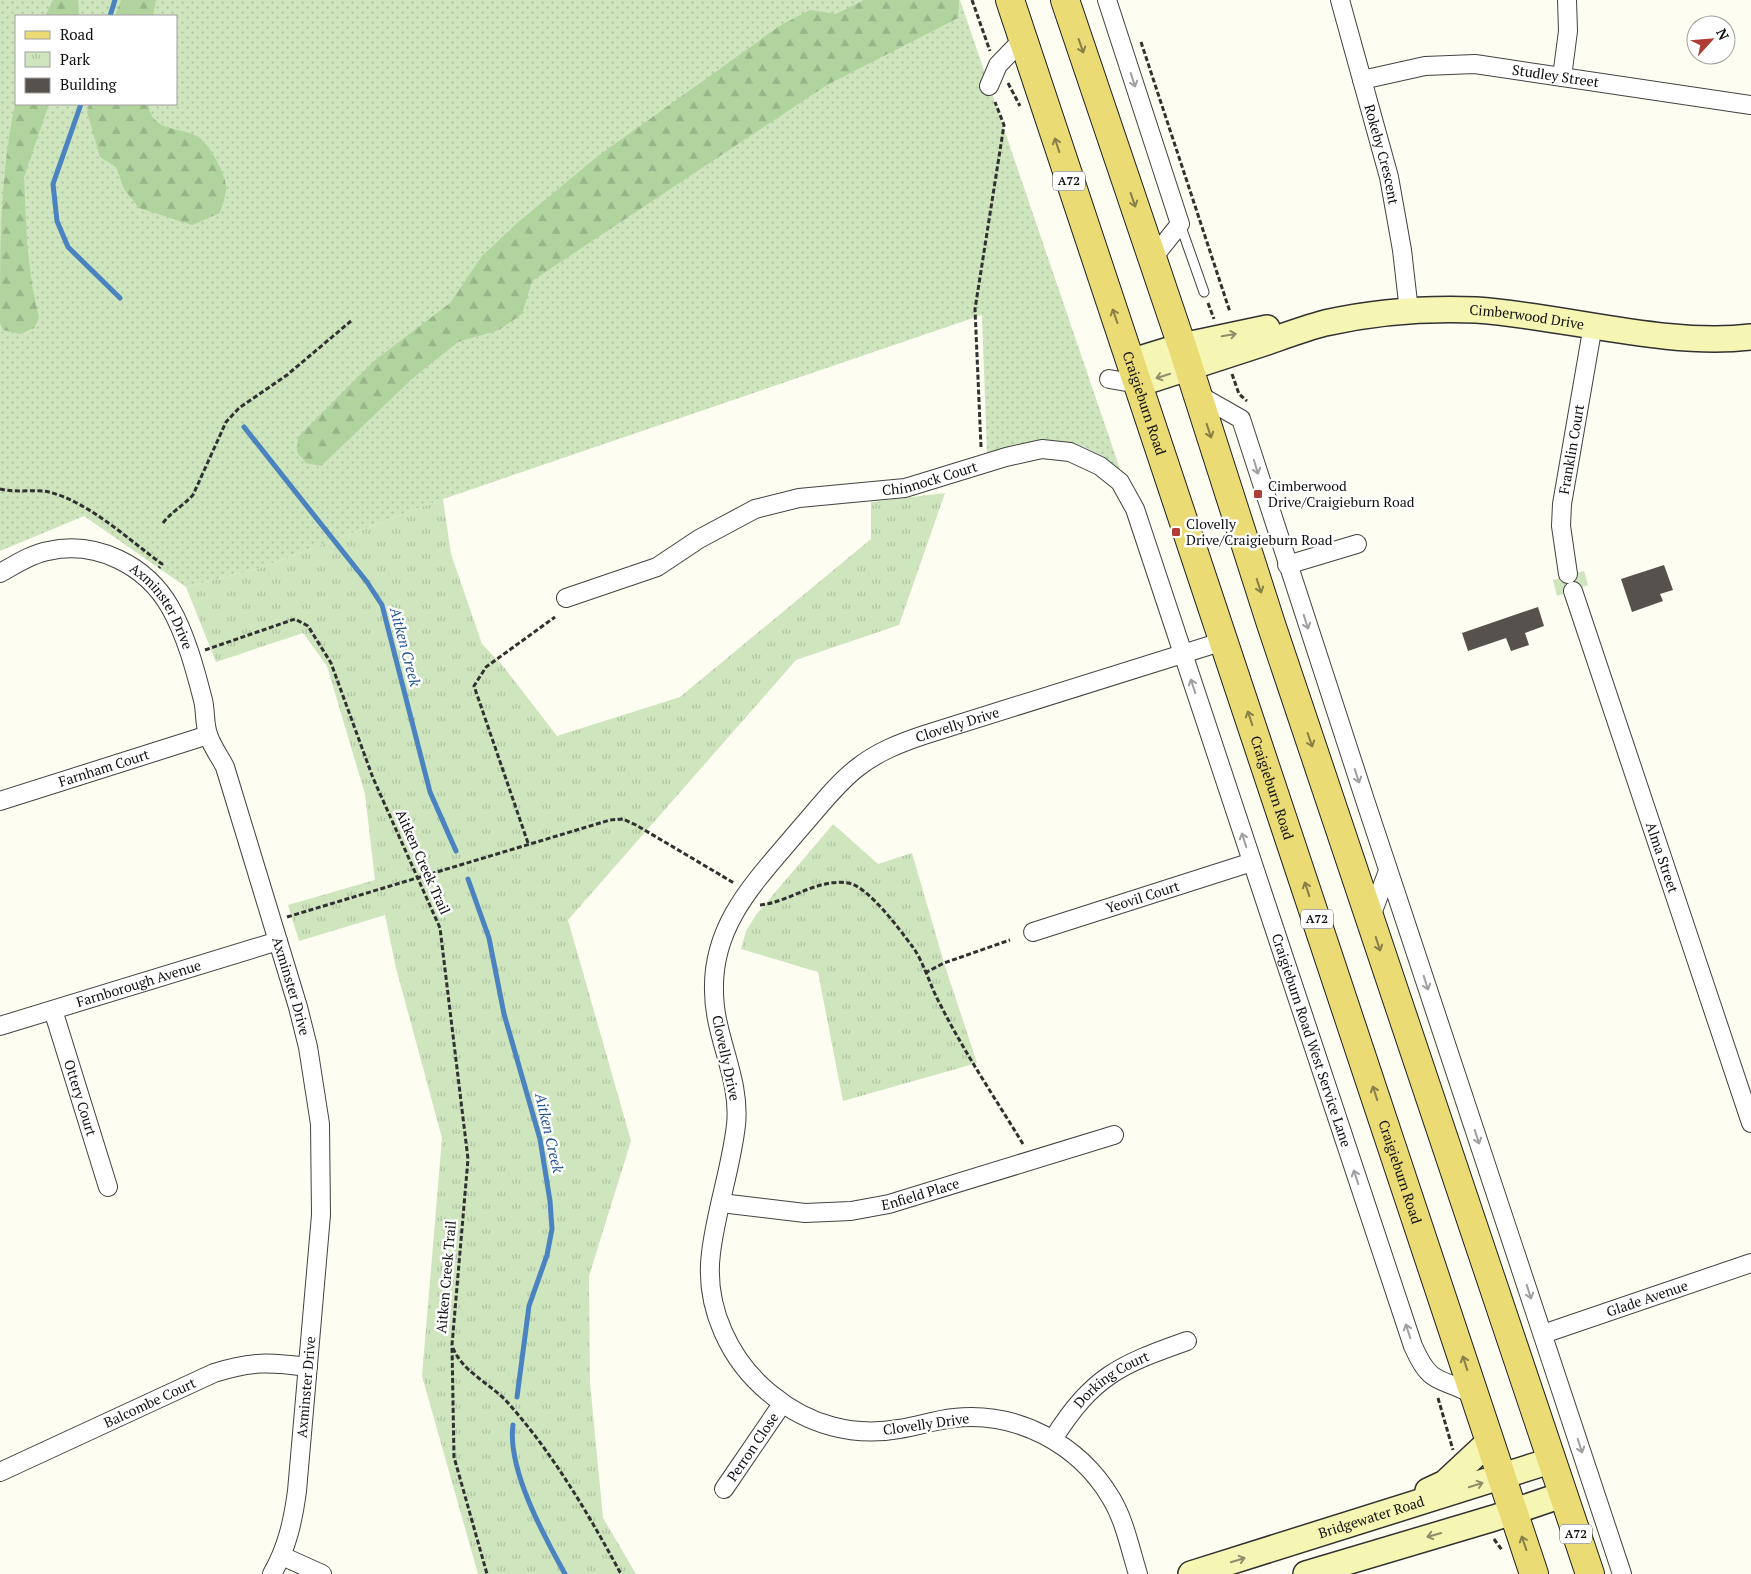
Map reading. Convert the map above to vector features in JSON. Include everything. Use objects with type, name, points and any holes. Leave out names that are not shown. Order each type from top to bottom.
[{"type":"main road","name":"Craigieburn Road","points":[[1010,0],[1534,1574]]},
{"type":"main road","name":"A72","points":[[1065,0],[1550,1460],[1590,1574]]},
{"type":"street","points":[[1107,0],[1180,224],[1152,259]]},
{"type":"street","name":"Rokeby Crescent","points":[[1340,0],[1390,177],[1396,208],[1409,312]]},
{"type":"street","points":[[1562,77],[1568,31],[1567,0]]},
{"type":"street","points":[[989,86],[998,65],[1022,39]]},
{"type":"street","name":"Studley Street","points":[[1362,80],[1399,70],[1450,64],[1498,67],[1751,105]]},
{"type":"street","name":"Cimberwood Drive","points":[[1185,357],[1220,337],[1292,324],[1324,323],[1409,312],[1475,310],[1540,316],[1647,333],[1744,341]]},
{"type":"street","name":"Cimberwood Drive","points":[[1185,357],[1225,354],[1324,323]]},
{"type":"street","name":"Franklin Court","points":[[1568,574],[1562,526],[1562,504],[1593,325]]},
{"type":"street","points":[[1134,373],[1185,357]]},
{"type":"street","points":[[1197,394],[1241,419],[1287,565],[1622,1574]]},
{"type":"street","name":"Chinnock Court","points":[[566,598],[657,567],[699,539],[756,509],[799,498],[905,488],[1006,457],[1042,449],[1070,452],[1100,466],[1120,482],[1135,509],[1184,654]]},
{"type":"street","points":[[1287,565],[1357,544]]},
{"type":"street","name":"Axminster Drive","points":[[0,573],[47,551],[76,548],[104,553],[141,574],[169,605],[179,625],[203,701],[208,735],[225,767],[308,1047],[320,1124],[321,1215],[297,1491],[292,1524],[282,1556],[272,1574]]},
{"type":"street","name":"Alma Street","points":[[1573,591],[1751,1123]]},
{"type":"street","name":"Clovelly Drive","points":[[1138,1574],[1126,1533],[1112,1499],[1083,1463],[1053,1439],[1005,1420],[967,1416],[942,1419],[887,1431],[846,1430],[821,1424],[782,1404],[754,1379],[740,1363],[731,1349],[717,1315],[710,1265],[734,1141],[737,1102],[715,1006],[715,972],[723,936],[745,894],[840,783],[855,769],[884,750],[924,735],[1224,641]]},
{"type":"street","name":"Craigieburn Road West Service Lane","points":[[1184,654],[1413,1346],[1422,1367],[1433,1378],[1464,1389],[1476,1396]]},
{"type":"street","name":"Farnham Court","points":[[0,801],[208,735]]},
{"type":"street","name":"Yeovil Court","points":[[1033,932],[1252,862]]},
{"type":"street","points":[[1370,919],[1388,871]]},
{"type":"street","name":"Farnborough Avenue","points":[[0,1026],[278,941]]},
{"type":"street","name":"Ottery Court","points":[[54,1010],[108,1187]]},
{"type":"street","name":"Enfield Place","points":[[721,1203],[805,1213],[851,1211],[890,1204],[1114,1135]]},
{"type":"street","name":"Glade Avenue","points":[[1543,1334],[1751,1263]]},
{"type":"street","name":"Dorking Court","points":[[1053,1439],[1076,1405],[1101,1380],[1135,1359],[1187,1341]]},
{"type":"street","name":"Balcombe Court","points":[[0,1472],[214,1373],[242,1365],[270,1362],[308,1366]]},
{"type":"street","name":"Perron Close","points":[[724,1488],[782,1404]]},
{"type":"street","points":[[1392,1547],[1382,1515],[1445,1483],[1490,1441]]},
{"type":"street","name":"Bridgewater Road","points":[[1191,1574],[1382,1515],[1550,1460]]},
{"type":"street","points":[[1306,1574],[1562,1495]]},
{"type":"street","points":[[282,1556],[322,1574]]},
{"type":"lane","points":[[1180,224],[1204,292]]},
{"type":"path","points":[[972,0],[988,48],[998,65]]},
{"type":"path","points":[[1139,38],[1230,312]]},
{"type":"path","points":[[981,447],[975,309],[1004,125],[989,86]]},
{"type":"path","points":[[1204,292],[1220,337]]},
{"type":"path","points":[[162,523],[169,514],[185,504],[193,495],[226,422],[287,375],[351,321]]},
{"type":"path","points":[[0,489],[14,492],[48,492],[80,505],[162,564],[156,571],[162,576]]},
{"type":"path","points":[[528,843],[474,686],[486,667],[555,617]]},
{"type":"path","name":"Aitken Creek Trail","points":[[202,642],[206,651],[295,619],[308,626],[331,663],[373,778],[416,877],[428,897],[440,928],[468,1159],[452,1346],[454,1457],[487,1574]]},
{"type":"path","points":[[272,921],[610,820],[623,819],[732,881]]},
{"type":"path","points":[[758,905],[807,889],[833,884],[848,883],[871,897],[913,947],[954,1030],[1023,1144]]},
{"type":"path","points":[[925,973],[944,964],[1010,940]]},
{"type":"path","points":[[452,1346],[458,1361],[509,1403],[573,1490],[621,1574]]},
{"type":"green space","points":[[0,0],[960,0],[1120,469],[1085,447],[1061,441],[1029,443],[987,455],[982,315],[443,499],[257,569],[186,587],[84,516],[0,551]]},
{"type":"green space","points":[[53,0],[78,0],[79,15],[46,15]]},
{"type":"green space","points":[[121,0],[156,0],[153,15],[115,15]]},
{"type":"green space","points":[[864,0],[959,0],[958,18],[827,85],[532,281],[522,314],[499,330],[458,342],[413,378],[321,466],[306,463],[297,452],[298,437],[374,361],[450,303],[482,256],[516,224],[598,156],[781,25],[810,10],[836,14]]},
{"type":"green space","points":[[15,105],[49,105],[24,177],[27,243],[32,285],[39,318],[34,328],[20,334],[3,330],[0,323],[2,210]]},
{"type":"green space","points":[[89,105],[148,105],[155,120],[162,125],[193,134],[200,138],[212,153],[225,181],[226,192],[220,213],[192,225],[139,208],[124,189],[116,167],[100,157],[87,112]]},
{"type":"green space","points":[[945,493],[899,625],[796,660],[568,920],[631,1141],[589,1276],[590,1383],[603,1518],[636,1574],[478,1574],[422,1376],[442,1138],[396,968],[385,915],[299,941],[288,905],[375,880],[365,794],[327,666],[303,633],[216,662],[186,587],[257,569],[443,499],[451,554],[482,644],[503,666],[557,736],[680,697],[871,539],[871,502]]},
{"type":"green space","points":[[1584,571],[1588,585],[1557,596],[1553,580]]},
{"type":"green space","points":[[833,824],[878,864],[912,853],[944,963],[977,1063],[843,1101],[818,972],[741,949],[746,931],[756,915]]},
{"type":"building","points":[[1664,565],[1673,590],[1660,594],[1663,601],[1632,612],[1621,579]]},
{"type":"building","points":[[1538,607],[1544,626],[1525,633],[1529,645],[1511,651],[1506,638],[1468,651],[1462,633]]},
{"type":"waterway","name":"Aitken Creek","points":[[110,15],[115,0]]},
{"type":"waterway","name":"Aitken Creek","points":[[81,105],[53,184],[57,221],[68,247],[120,298]]},
{"type":"waterway","name":"Aitken Creek","points":[[244,427],[367,582],[382,605],[430,792],[456,851]]},
{"type":"waterway","name":"Aitken Creek","points":[[468,879],[489,938],[504,1014],[540,1139],[550,1201],[552,1229],[547,1255],[529,1306],[517,1397]]},
{"type":"waterway","name":"Aitken Creek","points":[[513,1425],[513,1442],[521,1481],[538,1522],[565,1574]]},
{"type":"place","name":"Cimberwood Drive/Craigieburn Road","points":[[1258,494]]},
{"type":"place","name":"Clovelly Drive/Craigieburn Road","points":[[1176,532]]}]
